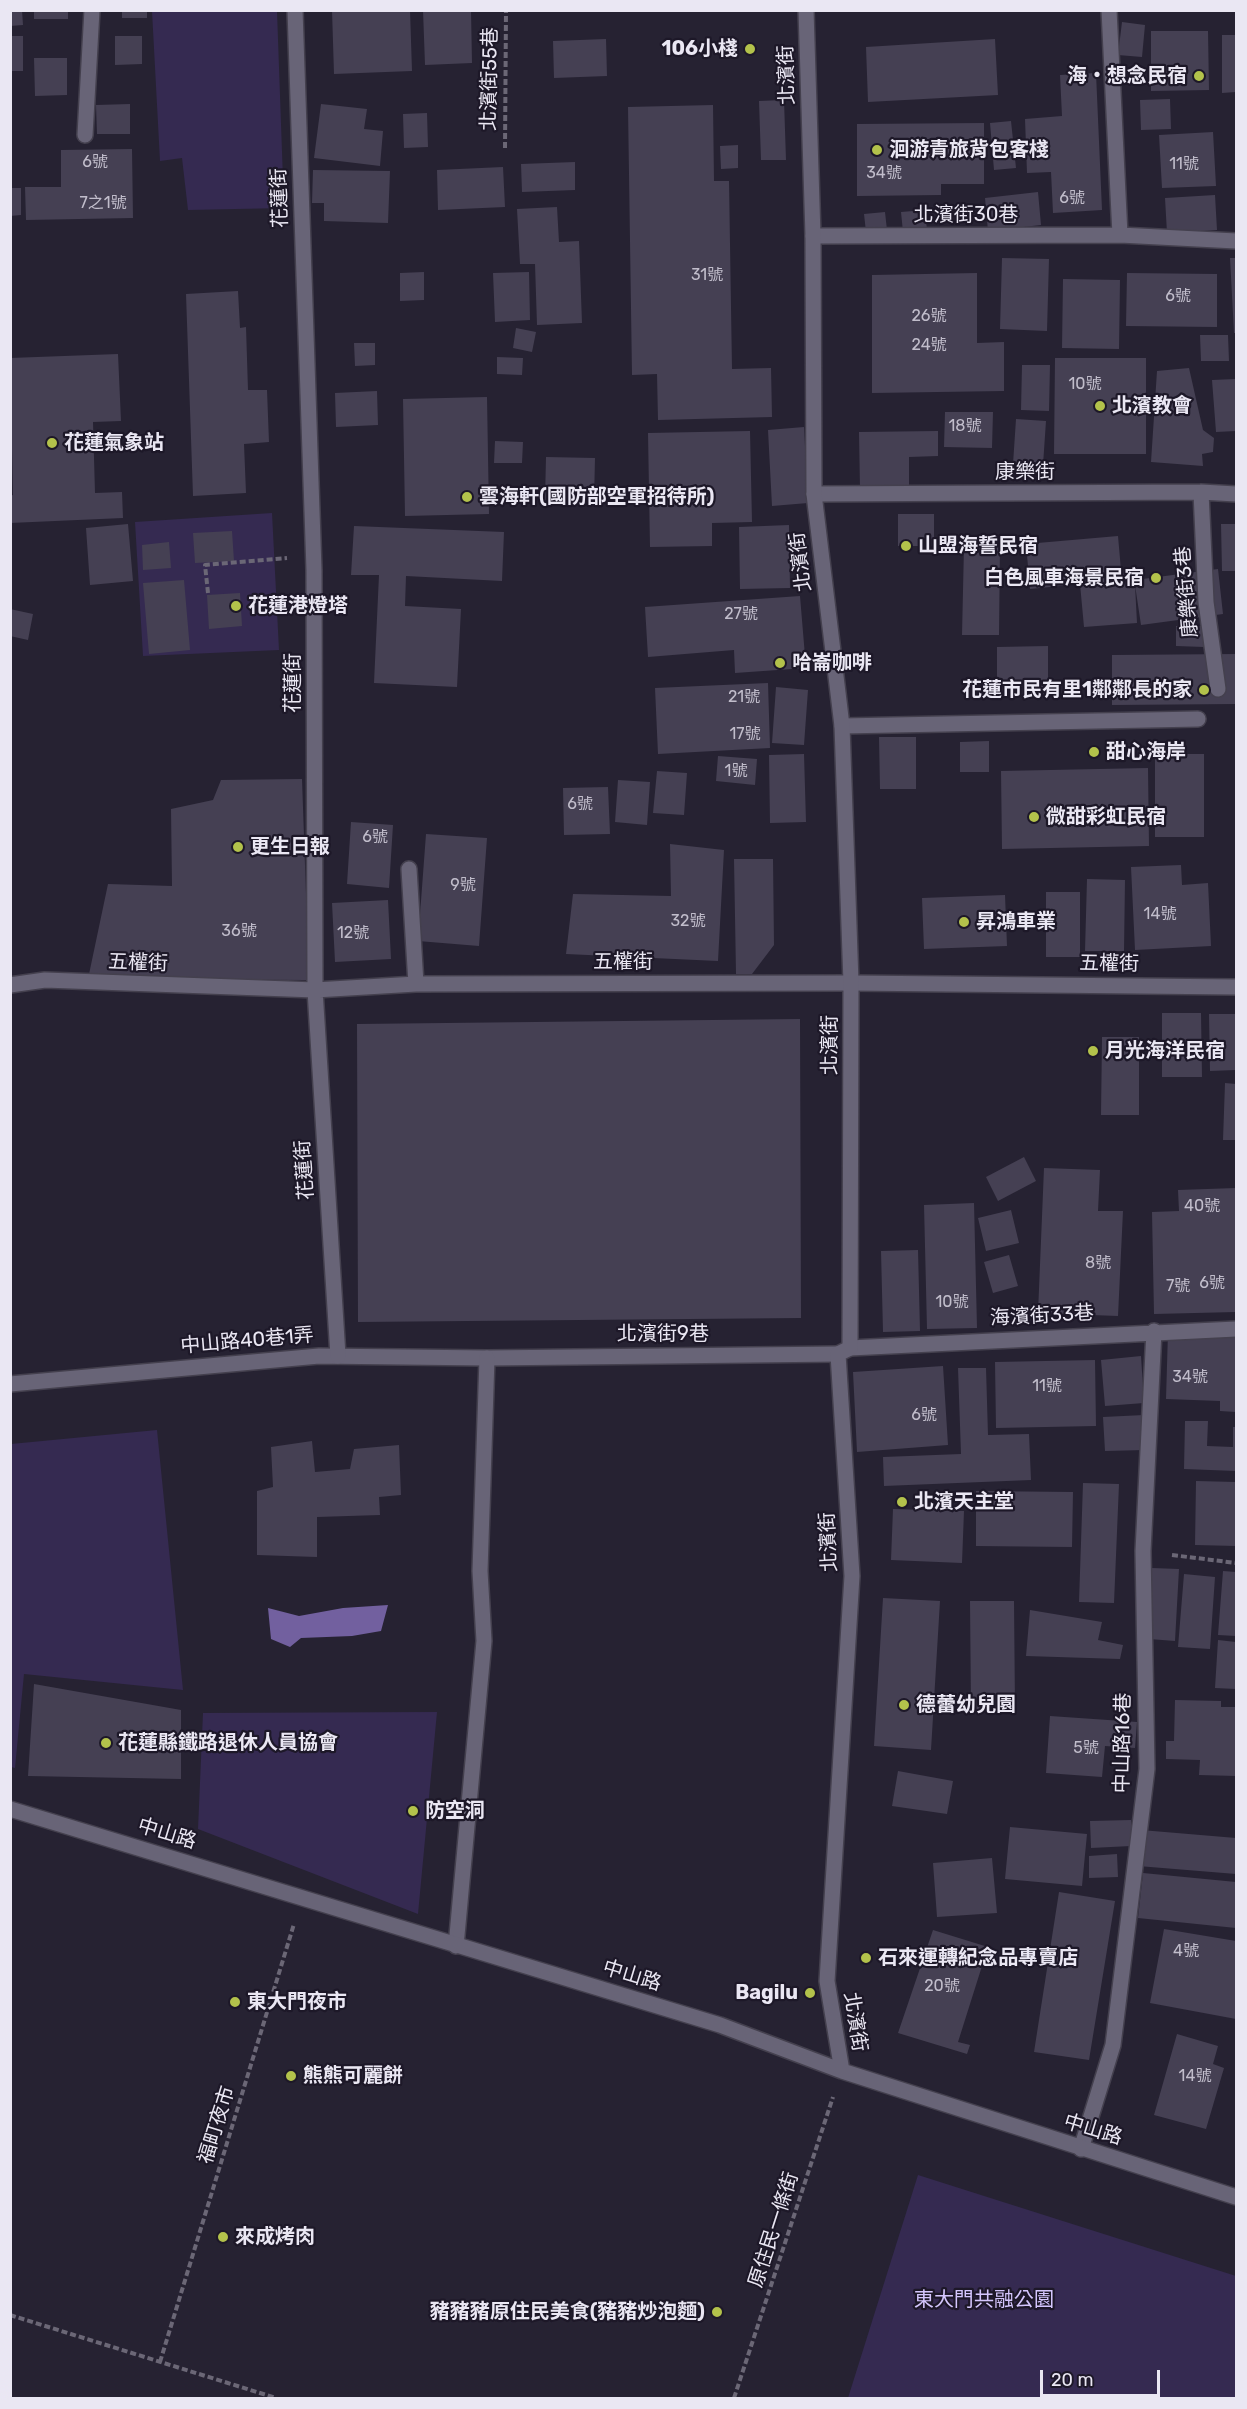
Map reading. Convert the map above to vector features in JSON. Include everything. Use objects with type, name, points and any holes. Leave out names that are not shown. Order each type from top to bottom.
[{"type":"street","points":[[86,135],[92,10]]},
{"type":"street","name":"花蓮街","points":[[295,10],[313,555],[315,990],[338,1356]]},
{"type":"street","name":"北濱街","points":[[806,10],[813,236],[814,494],[842,726],[851,983],[844,1351],[852,1576],[827,1982],[842,2071]]},
{"type":"street","points":[[1109,10],[1120,235]]},
{"type":"street","name":"北濱街30巷","points":[[813,236],[1120,235],[1236,241]]},
{"type":"street","name":"康樂街","points":[[814,494],[1201,492],[1236,494]]},
{"type":"street","name":"康樂街3巷","points":[[1201,492],[1206,603],[1218,689]]},
{"type":"street","points":[[842,726],[1198,719]]},
{"type":"street","points":[[410,869],[416,984]]},
{"type":"street","name":"五權街","points":[[10,985],[45,980],[315,990],[416,984],[851,983],[1236,987]]},
{"type":"street","name":"海濱街33巷","points":[[844,1351],[1154,1331],[1236,1329]]},
{"type":"street","name":"中山路16巷","points":[[1081,2149],[1113,2045],[1147,1769],[1143,1551],[1154,1331]]},
{"type":"street","name":"北濱街9巷","points":[[487,1358],[844,1351]]},
{"type":"street","name":"中山路40巷1弄","points":[[10,1384],[338,1356],[487,1358]]},
{"type":"street","points":[[456,1946],[484,1641],[480,1571],[487,1358]]},
{"type":"street","name":"中山路","points":[[10,1809],[303,1896],[456,1946],[720,2025],[842,2071],[1236,2197]]},
{"type":"path","name":"北濱街55巷","points":[[505,148],[506,10]]},
{"type":"path","points":[[208,593],[205,565],[313,555]]},
{"type":"path","points":[[1143,1551],[1236,1563]]},
{"type":"path","name":"福町夜市","points":[[160,2362],[303,1896]]},
{"type":"path","name":"原住民一條街","points":[[734,2398],[842,2071]]},
{"type":"path","points":[[10,2315],[276,2398]]},
{"type":"green space","points":[[152,11],[277,11],[284,208],[188,210],[182,158],[160,161]]},
{"type":"green space","name":"花蓮港燈塔","points":[[272,513],[279,650],[143,656],[135,522]]},
{"type":"green space","points":[[157,1430],[183,1690],[24,1674],[15,1768],[11,1767],[11,1444]]},
{"type":"green space","points":[[437,1712],[418,1914],[198,1829],[203,1713]]},
{"type":"green space","name":"東大門共融公園","points":[[918,2175],[1236,2276],[1236,2398],[848,2398]]},
{"type":"shaded area","points":[[388,1605],[381,1631],[352,1636],[301,1638],[290,1647],[271,1639],[268,1608],[299,1616],[343,1608]]},
{"type":"building","points":[[10,10],[22,10],[23,25],[10,26]]},
{"type":"building","points":[[34,10],[68,10],[68,19],[34,19]]},
{"type":"building","points":[[122,10],[147,10],[147,18],[122,18]]},
{"type":"building","points":[[332,10],[410,10],[412,71],[334,74]]},
{"type":"building","points":[[423,10],[471,10],[472,63],[425,65]]},
{"type":"building","points":[[1122,22],[1145,25],[1142,57],[1118,55]]},
{"type":"building","points":[[1151,31],[1208,31],[1209,90],[1151,91]]},
{"type":"building","points":[[1222,35],[1236,35],[1236,92],[1222,93]]},
{"type":"building","points":[[10,36],[23,36],[23,71],[10,71]]},
{"type":"building","points":[[115,36],[142,36],[142,64],[115,65]]},
{"type":"building","points":[[606,39],[607,76],[554,78],[553,41]]},
{"type":"building","points":[[995,39],[998,95],[868,102],[866,47]]},
{"type":"building","points":[[34,58],[67,58],[67,95],[35,96]]},
{"type":"building","points":[[1096,73],[1102,210],[1053,213],[1051,172],[1027,173],[1025,119],[1062,116],[1060,75]]},
{"type":"building","points":[[1170,99],[1171,129],[1141,130],[1140,100]]},
{"type":"building","points":[[784,100],[786,160],[761,160],[759,101]]},
{"type":"building","points":[[130,104],[130,134],[97,134],[96,105]]},
{"type":"building","points":[[321,104],[367,109],[364,129],[383,131],[380,166],[314,158]]},
{"type":"building","points":[[713,105],[714,181],[729,181],[732,369],[771,368],[772,417],[658,420],[657,374],[632,375],[628,107]]},
{"type":"building","points":[[427,113],[428,147],[404,148],[403,114]]},
{"type":"building","points":[[1011,121],[1016,168],[994,170],[990,123]]},
{"type":"building","points":[[984,123],[984,184],[941,184],[941,195],[857,196],[857,124]]},
{"type":"building","points":[[1213,132],[1216,186],[1162,188],[1159,135]]},
{"type":"building","points":[[738,145],[738,168],[721,169],[720,146]]},
{"type":"building","points":[[132,149],[133,218],[26,220],[25,187],[61,187],[61,150]]},
{"type":"building","points":[[575,162],[575,190],[522,192],[521,164]]},
{"type":"building","points":[[503,167],[505,207],[438,210],[437,170]]},
{"type":"building","points":[[313,170],[390,171],[388,223],[324,221],[324,203],[312,203]]},
{"type":"building","points":[[10,188],[21,188],[21,215],[10,216]]},
{"type":"building","points":[[1038,192],[1041,225],[988,231],[985,198]]},
{"type":"building","points":[[1215,195],[1217,230],[1167,233],[1165,198]]},
{"type":"building","points":[[557,207],[559,242],[579,241],[582,323],[537,325],[535,264],[520,264],[517,209]]},
{"type":"building","points":[[925,210],[927,230],[903,232],[901,212]]},
{"type":"building","points":[[885,212],[887,230],[866,232],[864,214]]},
{"type":"building","points":[[1002,258],[1049,259],[1047,331],[1000,329]]},
{"type":"building","points":[[1230,258],[1236,258],[1236,333],[1234,333]]},
{"type":"building","points":[[424,272],[424,300],[400,301],[400,273]]},
{"type":"building","points":[[529,272],[530,320],[495,322],[493,273]]},
{"type":"building","points":[[977,273],[977,343],[1004,342],[1004,391],[872,393],[872,275]]},
{"type":"building","points":[[1127,273],[1217,274],[1217,327],[1126,326]]},
{"type":"building","points":[[1063,279],[1120,280],[1119,349],[1062,348]]},
{"type":"building","points":[[238,291],[240,328],[246,327],[248,390],[267,390],[269,442],[244,444],[246,493],[193,496],[186,294]]},
{"type":"building","points":[[516,328],[536,332],[532,352],[513,348]]},
{"type":"building","points":[[1200,335],[1228,335],[1229,361],[1201,361]]},
{"type":"building","points":[[354,343],[375,343],[375,365],[355,366]]},
{"type":"building","name":"花蓮氣象站","points":[[118,354],[121,421],[93,422],[95,493],[122,492],[123,518],[10,523],[10,496],[13,495],[10,358]]},
{"type":"building","points":[[497,357],[523,358],[522,375],[497,374]]},
{"type":"building","name":"北濱教會","points":[[1055,358],[1146,358],[1146,454],[1054,454]]},
{"type":"building","points":[[1022,365],[1050,365],[1049,411],[1021,410]]},
{"type":"building","points":[[1189,368],[1203,430],[1214,438],[1213,452],[1202,454],[1203,466],[1151,462],[1157,371]]},
{"type":"building","points":[[1236,379],[1236,431],[1216,432],[1212,380]]},
{"type":"building","points":[[377,391],[378,425],[336,427],[335,393]]},
{"type":"building","points":[[487,397],[489,514],[405,516],[403,399]]},
{"type":"building","points":[[945,412],[993,412],[992,448],[944,447]]},
{"type":"building","points":[[1016,419],[1046,421],[1043,465],[1013,464]]},
{"type":"building","points":[[804,427],[808,503],[772,506],[768,430]]},
{"type":"building","points":[[750,431],[752,522],[712,523],[712,546],[650,547],[648,433]]},
{"type":"building","points":[[938,431],[938,456],[909,457],[909,489],[860,489],[859,432]]},
{"type":"building","points":[[495,441],[523,442],[522,463],[494,463]]},
{"type":"building","points":[[546,457],[595,458],[594,501],[545,500]]},
{"type":"building","points":[[898,514],[934,514],[934,546],[898,546]]},
{"type":"building","points":[[128,524],[133,581],[90,585],[86,528]]},
{"type":"building","points":[[1221,524],[1236,524],[1236,571],[1222,571]]},
{"type":"building","points":[[789,525],[790,588],[740,589],[739,527]]},
{"type":"building","points":[[354,526],[504,532],[502,581],[406,576],[405,606],[461,609],[457,687],[374,683],[379,575],[351,575]]},
{"type":"building","points":[[232,531],[234,561],[195,563],[193,533]]},
{"type":"building","points":[[1118,536],[1121,570],[1133,569],[1135,580],[1218,569],[1223,614],[1141,625],[1135,585],[1137,623],[1084,627],[1080,584],[1030,589],[1026,544]]},
{"type":"building","points":[[169,542],[171,568],[143,570],[142,545]]},
{"type":"building","points":[[964,546],[1000,547],[999,635],[962,635]]},
{"type":"building","points":[[184,580],[190,650],[149,654],[143,583]]},
{"type":"building","points":[[240,593],[242,626],[209,629],[207,595]]},
{"type":"building","points":[[800,596],[806,668],[735,673],[734,650],[648,657],[645,607]]},
{"type":"building","points":[[10,609],[33,614],[28,640],[10,636]]},
{"type":"building","points":[[1176,626],[1204,626],[1204,647],[1176,646]]},
{"type":"building","points":[[1048,646],[1048,694],[997,695],[997,647]]},
{"type":"building","points":[[1236,654],[1236,704],[1112,705],[1112,655]]},
{"type":"building","points":[[768,683],[770,748],[658,754],[655,688]]},
{"type":"building","points":[[776,687],[808,690],[804,745],[772,743]]},
{"type":"building","points":[[879,737],[916,737],[916,789],[880,789]]},
{"type":"building","points":[[989,741],[989,772],[960,772],[960,742]]},
{"type":"building","points":[[804,754],[806,822],[770,823],[769,755]]},
{"type":"building","points":[[1155,754],[1204,754],[1204,837],[1155,837]]},
{"type":"building","points":[[718,756],[757,759],[755,785],[716,781]]},
{"type":"building","points":[[1148,768],[1149,846],[1002,849],[1001,771]]},
{"type":"building","points":[[657,771],[687,773],[684,815],[653,813]]},
{"type":"building","name":"更生日報","points":[[302,779],[309,980],[88,979],[108,884],[172,886],[171,809],[213,800],[221,780]]},
{"type":"building","points":[[618,780],[650,782],[647,825],[615,822]]},
{"type":"building","points":[[608,787],[610,834],[564,835],[563,788]]},
{"type":"building","points":[[351,822],[393,825],[389,888],[347,884]]},
{"type":"building","points":[[426,834],[487,838],[479,946],[418,941]]},
{"type":"building","points":[[670,844],[724,850],[718,961],[566,954],[573,894],[671,896]]},
{"type":"building","points":[[734,859],[773,859],[774,945],[752,974],[736,974]]},
{"type":"building","points":[[1181,865],[1182,885],[1208,883],[1211,946],[1135,950],[1131,867]]},
{"type":"building","points":[[1087,879],[1125,880],[1124,951],[1085,951]]},
{"type":"building","points":[[1046,892],[1080,892],[1080,957],[1046,957]]},
{"type":"building","name":"昇鴻車業","points":[[1005,895],[1007,946],[924,949],[922,898]]},
{"type":"building","points":[[388,900],[391,959],[335,962],[332,903]]},
{"type":"building","points":[[1162,1013],[1201,1013],[1202,1077],[1162,1077]]},
{"type":"building","points":[[1209,1014],[1236,1014],[1236,1070],[1210,1071]]},
{"type":"building","points":[[800,1019],[801,1318],[358,1322],[357,1024]]},
{"type":"building","points":[[1102,1037],[1139,1037],[1139,1115],[1101,1115]]},
{"type":"building","points":[[1225,1083],[1236,1084],[1236,1140],[1223,1140]]},
{"type":"building","points":[[1024,1157],[1036,1181],[998,1201],[986,1177]]},
{"type":"building","points":[[1044,1168],[1100,1170],[1098,1211],[1123,1211],[1118,1316],[1038,1313]]},
{"type":"building","points":[[1236,1188],[1236,1312],[1154,1314],[1152,1212],[1179,1211],[1178,1190]]},
{"type":"building","points":[[974,1203],[977,1328],[927,1329],[924,1205]]},
{"type":"building","points":[[1011,1210],[1019,1243],[986,1251],[978,1218]]},
{"type":"building","points":[[918,1250],[920,1331],[883,1332],[881,1251]]},
{"type":"building","points":[[1009,1255],[1018,1286],[993,1293],[984,1262]]},
{"type":"building","points":[[1168,1332],[1236,1333],[1236,1412],[1220,1411],[1220,1401],[1166,1399]]},
{"type":"building","points":[[1141,1356],[1144,1403],[1105,1406],[1101,1360]]},
{"type":"building","points":[[1095,1360],[1096,1426],[996,1428],[995,1362]]},
{"type":"building","points":[[943,1366],[948,1445],[857,1452],[853,1372]]},
{"type":"building","points":[[958,1368],[986,1368],[988,1435],[1029,1434],[1031,1480],[884,1486],[883,1457],[961,1454]]},
{"type":"building","points":[[1144,1415],[1145,1450],[1105,1451],[1103,1417]]},
{"type":"building","points":[[1185,1421],[1208,1421],[1207,1446],[1233,1447],[1233,1427],[1236,1427],[1236,1471],[1184,1469]]},
{"type":"building","points":[[312,1441],[315,1472],[350,1469],[354,1449],[399,1445],[401,1495],[379,1497],[380,1515],[317,1517],[317,1557],[257,1555],[257,1491],[273,1487],[271,1447]]},
{"type":"building","points":[[1196,1481],[1236,1482],[1236,1546],[1195,1545]]},
{"type":"building","points":[[1083,1483],[1119,1484],[1114,1603],[1079,1602]]},
{"type":"building","points":[[976,1491],[1073,1492],[1072,1547],[976,1546]]},
{"type":"building","points":[[893,1509],[964,1511],[962,1563],[891,1560]]},
{"type":"building","points":[[1152,1568],[1179,1569],[1175,1641],[1149,1639]]},
{"type":"building","points":[[1223,1571],[1236,1572],[1236,1636],[1218,1635]]},
{"type":"building","points":[[1184,1574],[1215,1577],[1210,1649],[1178,1647]]},
{"type":"building","points":[[883,1598],[940,1601],[931,1750],[874,1746]]},
{"type":"building","points":[[970,1601],[1014,1601],[1015,1709],[971,1710]]},
{"type":"building","points":[[1030,1610],[1102,1622],[1098,1640],[1123,1645],[1120,1659],[1026,1656]]},
{"type":"building","points":[[1218,1640],[1236,1642],[1236,1689],[1215,1688]]},
{"type":"building","name":"花蓮縣鐵路退休人員協會","points":[[34,1684],[181,1710],[181,1779],[28,1776]]},
{"type":"building","points":[[1175,1700],[1221,1701],[1221,1707],[1236,1707],[1236,1776],[1199,1775],[1200,1760],[1166,1759],[1166,1741],[1174,1741]]},
{"type":"building","points":[[1050,1716],[1137,1722],[1135,1748],[1105,1746],[1102,1777],[1046,1773]]},
{"type":"building","points":[[898,1771],[953,1781],[947,1814],[892,1806]]},
{"type":"building","points":[[1131,1820],[1131,1846],[1091,1848],[1090,1821]]},
{"type":"building","points":[[1010,1827],[1087,1834],[1082,1886],[1005,1879]]},
{"type":"building","points":[[1141,1830],[1236,1838],[1236,1874],[1138,1866]]},
{"type":"building","points":[[1117,1854],[1118,1877],[1089,1878],[1089,1856]]},
{"type":"building","points":[[992,1858],[997,1913],[937,1917],[933,1863]]},
{"type":"building","points":[[1143,1873],[1236,1882],[1236,1928],[1138,1918]]},
{"type":"building","points":[[1059,1892],[1115,1901],[1089,2060],[1034,2052]]},
{"type":"building","points":[[1164,1929],[1236,1941],[1236,2019],[1150,2003]]},
{"type":"building","points":[[933,1930],[988,1947],[958,2042],[970,2045],[967,2054],[898,2033]]},
{"type":"building","points":[[1177,2034],[1218,2046],[1213,2064],[1224,2068],[1206,2129],[1154,2115]]},
{"type":"place","name":"106小棧","points":[[750,49]]},
{"type":"place","name":"海‧想念民宿","points":[[1199,76]]},
{"type":"place","name":"洄游青旅背包客棧","points":[[877,150]]},
{"type":"place","name":"北濱教會","points":[[1100,406]]},
{"type":"place","name":"花蓮氣象站","points":[[52,443]]},
{"type":"place","name":"雲海軒(國防部空軍招待所)","points":[[467,497]]},
{"type":"place","name":"山盟海誓民宿","points":[[906,546]]},
{"type":"place","name":"白色風車海景民宿","points":[[1156,578]]},
{"type":"place","name":"花蓮港燈塔","points":[[236,606]]},
{"type":"place","name":"哈崙咖啡","points":[[780,663]]},
{"type":"place","name":"花蓮市民有里1鄰鄰長的家","points":[[1204,690]]},
{"type":"place","name":"甜心海岸","points":[[1094,752]]},
{"type":"place","name":"微甜彩虹民宿","points":[[1034,817]]},
{"type":"place","name":"更生日報","points":[[238,847]]},
{"type":"place","name":"昇鴻車業","points":[[964,922]]},
{"type":"place","name":"月光海洋民宿","points":[[1093,1051]]},
{"type":"place","name":"北濱天主堂","points":[[902,1502]]},
{"type":"place","name":"德蕾幼兒園","points":[[904,1705]]},
{"type":"place","name":"花蓮縣鐵路退休人員協會","points":[[106,1743]]},
{"type":"place","name":"防空洞","points":[[413,1811]]},
{"type":"place","name":"石來運轉紀念品專賣店","points":[[866,1958]]},
{"type":"place","name":"Bagilu","points":[[810,1993]]},
{"type":"place","name":"東大門夜市","points":[[235,2002]]},
{"type":"place","name":"熊熊可麗餅","points":[[291,2076]]},
{"type":"place","name":"來成烤肉","points":[[223,2237]]},
{"type":"place","name":"豬豬豬原住民美食(豬豬炒泡麵)","points":[[717,2312]]}]
